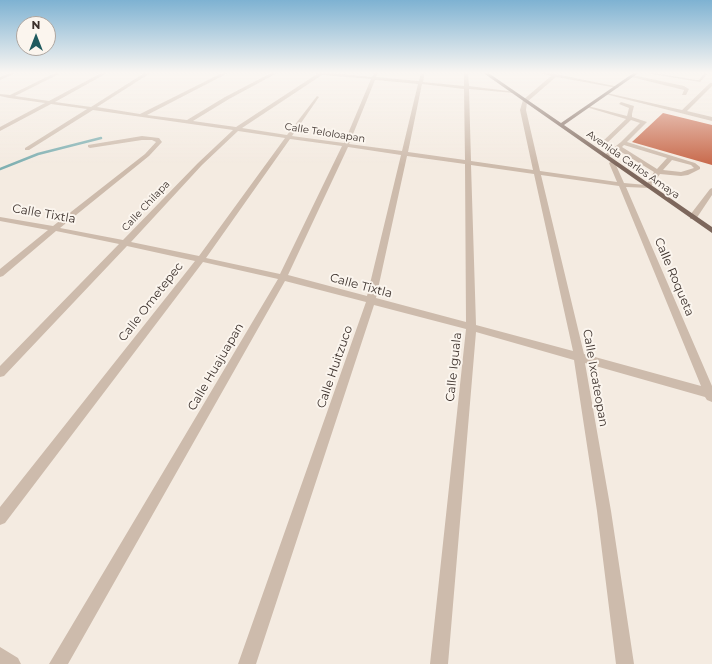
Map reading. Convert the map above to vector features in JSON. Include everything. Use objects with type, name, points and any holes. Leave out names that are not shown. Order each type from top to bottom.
[{"type":"main road","name":"Avenida Carlos Amaya","points":[[528,103],[712,231]]},
{"type":"main road","points":[[561,125],[594,103]]},
{"type":"street","points":[[0,128],[48,103]]},
{"type":"street","name":"Calle Teloloapan","points":[[57,103],[537,174],[648,187]]},
{"type":"street","points":[[27,149],[102,103]]},
{"type":"street","points":[[142,115],[166,103]]},
{"type":"street","points":[[188,122],[219,103]]},
{"type":"street","points":[[196,124],[227,103]]},
{"type":"street","name":"Calle Chilapa","points":[[0,373],[126,243],[180,183],[237,129],[276,103]]},
{"type":"street","name":"Calle Ometepec","points":[[0,518],[201,259],[313,103]]},
{"type":"street","name":"Calle Huajuapan","points":[[58,664],[283,278],[346,145],[364,103]]},
{"type":"street","name":"Calle Huitzuco","points":[[247,664],[371,301],[416,103]]},
{"type":"street","name":"Calle Iguala","points":[[438,664],[472,327],[467,103]]},
{"type":"street","name":"Calle Ixcateopan","points":[[525,103],[523,114],[579,356],[604,511],[626,664]]},
{"type":"street","points":[[604,142],[629,116],[632,108],[630,105],[622,103]]},
{"type":"street","points":[[645,103],[712,119]]},
{"type":"street","points":[[683,112],[692,103]]},
{"type":"street","points":[[588,107],[605,112],[629,116],[644,122],[621,145],[609,160]]},
{"type":"street","points":[[605,112],[611,107]]},
{"type":"street","points":[[0,274],[147,155],[159,142],[157,139],[142,138],[90,146]]},
{"type":"street","points":[[621,145],[671,157],[696,165],[698,168],[681,174],[658,172],[621,145]]},
{"type":"street","points":[[648,187],[650,182],[671,157]]},
{"type":"street","name":"Calle Roqueta","points":[[609,160],[623,185],[711,396]]},
{"type":"street","points":[[693,217],[712,190]]},
{"type":"street","name":"Calle Tixtla","points":[[0,219],[55,228],[283,278],[579,356],[711,396]]},
{"type":"street","points":[[0,656],[12,664]]},
{"type":"building","points":[[663,113],[712,125],[712,165],[632,142]]},
{"type":"waterway","points":[[0,169],[38,154],[101,138]]}]
